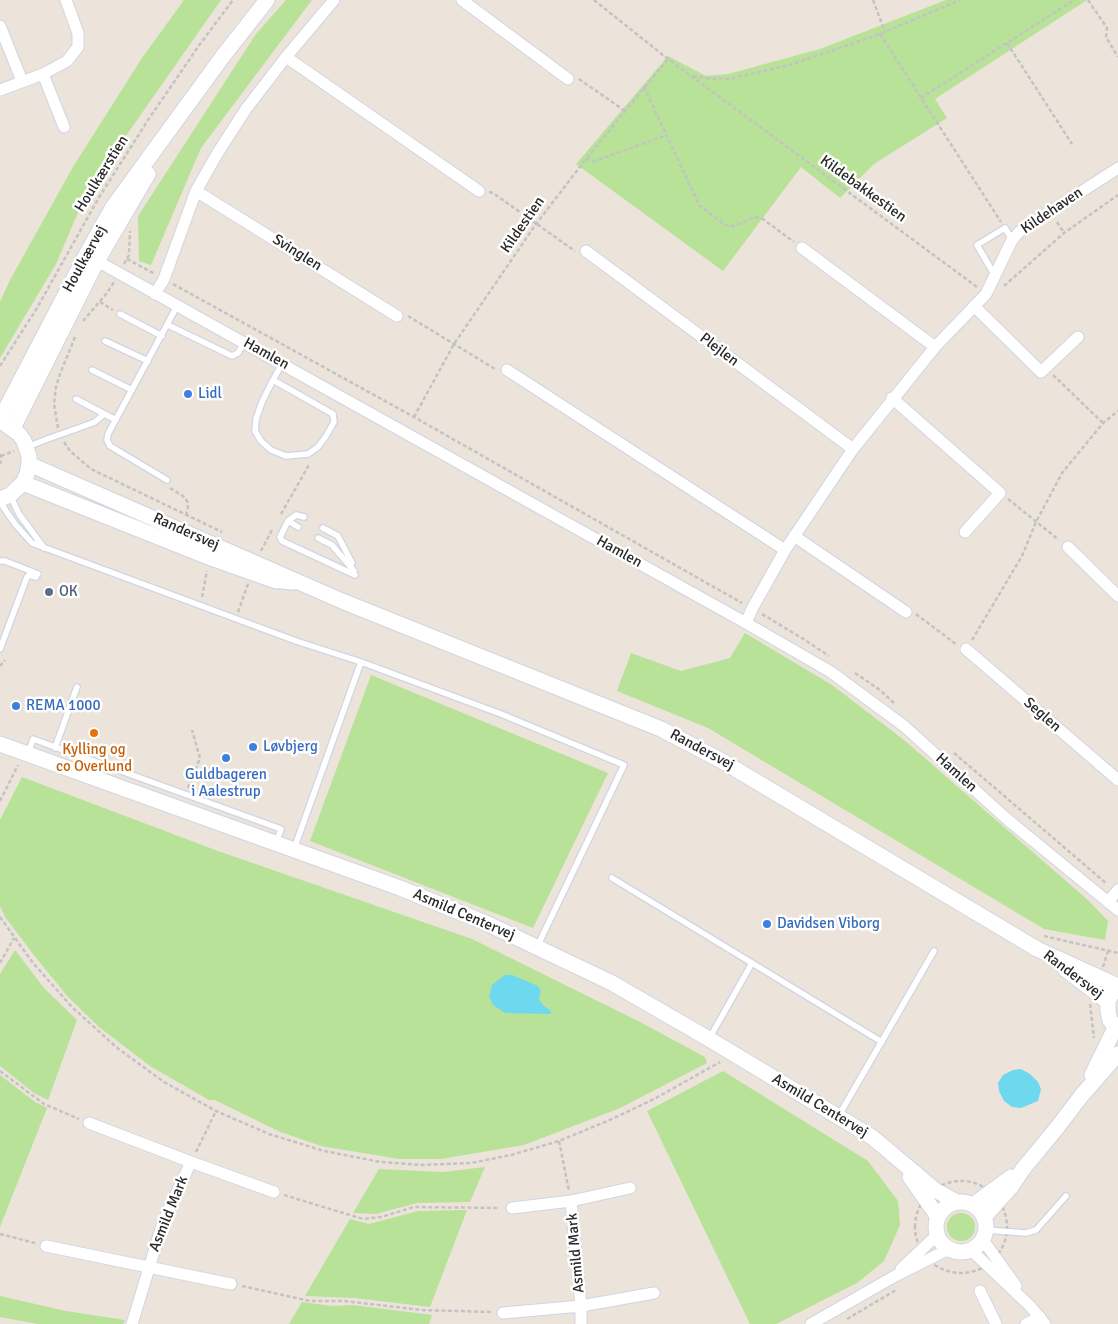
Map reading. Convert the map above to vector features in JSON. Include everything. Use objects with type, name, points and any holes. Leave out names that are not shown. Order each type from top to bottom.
[{"type":"street","points":[[0,90],[42,74],[67,61],[78,47],[78,33],[66,0]]},
{"type":"street","name":"Houlkærvej","points":[[4,424],[119,211],[186,108],[266,0]]},
{"type":"street","points":[[156,294],[164,279],[196,190],[216,154],[246,109],[286,57],[334,0]]},
{"type":"street","points":[[462,0],[568,79]]},
{"type":"street","points":[[0,26],[22,81]]},
{"type":"street","points":[[286,57],[479,191]]},
{"type":"street","points":[[42,74],[64,127]]},
{"type":"street","name":"Kildehaven","points":[[986,294],[1012,240],[1018,232],[1118,168]]},
{"type":"street","name":"Svinglen","points":[[196,190],[396,316]]},
{"type":"street","points":[[802,248],[935,347]]},
{"type":"street","name":"Plejlen","points":[[586,251],[853,450]]},
{"type":"street","name":"Hamlen","points":[[92,258],[831,672],[904,726],[1008,820],[1114,908]]},
{"type":"street","points":[[746,623],[785,550],[853,450],[892,398],[935,347],[986,294]]},
{"type":"street","points":[[974,306],[1041,372],[1078,337]]},
{"type":"street","points":[[507,370],[785,550]]},
{"type":"street","points":[[892,398],[1000,493],[965,532]]},
{"type":"street","points":[[3,499],[23,483],[29,464],[22,448],[19,434],[4,424]]},
{"type":"street","name":"Randersvej","points":[[29,464],[342,601],[661,728],[722,761],[1037,949],[1108,1002]]},
{"type":"street","name":"Randersvej","points":[[23,483],[220,562],[342,601]]},
{"type":"street","points":[[794,536],[906,612]]},
{"type":"street","points":[[1068,547],[1118,596]]},
{"type":"street","name":"Seglen","points":[[966,649],[1118,780]]},
{"type":"street","name":"Asmild Centervej","points":[[0,744],[22,760],[83,766],[276,843],[400,888],[488,924],[612,983],[710,1039],[872,1137],[895,1155],[938,1217]]},
{"type":"street","points":[[1114,908],[1118,890]]},
{"type":"street","name":"Randersvej","points":[[1037,949],[1118,986]]},
{"type":"street","points":[[1082,1095],[1116,1030],[1110,1020],[1108,1002],[1118,986]]},
{"type":"street","points":[[973,1205],[995,1197],[1012,1187],[1023,1168],[1118,1054]]},
{"type":"street","name":"Asmild Mark","points":[[88,1123],[274,1192]]},
{"type":"street","name":"Asmild Mark","points":[[132,1324],[162,1222],[191,1162]]},
{"type":"street","name":"Asmild Mark","points":[[512,1208],[571,1201],[630,1188]]},
{"type":"street","points":[[995,1197],[984,1229],[971,1250],[964,1252],[949,1249],[940,1240],[936,1229],[938,1217],[949,1205],[965,1202],[980,1210],[984,1229],[996,1258],[1042,1320],[1026,1324]]},
{"type":"street","name":"Asmild Centervej","points":[[925,1198],[957,1202]]},
{"type":"street","name":"Asmild Mark","points":[[571,1201],[581,1324]]},
{"type":"street","points":[[895,1276],[938,1235]]},
{"type":"street","name":"Asmild Mark","points":[[46,1246],[231,1284]]},
{"type":"street","points":[[811,1324],[895,1276],[949,1249]]},
{"type":"street","points":[[971,1250],[1030,1306]]},
{"type":"street","points":[[980,1291],[996,1324]]},
{"type":"street","name":"Asmild Mark","points":[[503,1312],[581,1306],[654,1293]]},
{"type":"lane","points":[[996,276],[977,245],[1005,228],[1012,240]]},
{"type":"lane","points":[[167,480],[110,446],[107,440],[108,434],[178,306]]},
{"type":"lane","points":[[120,314],[162,336]]},
{"type":"lane","points":[[168,324],[232,356],[238,353],[244,343]]},
{"type":"lane","points":[[105,341],[148,361]]},
{"type":"lane","points":[[274,380],[333,414],[334,422],[326,436],[318,447],[308,454],[286,456],[271,450],[260,441],[255,431],[256,418],[262,402],[282,364]]},
{"type":"lane","points":[[92,370],[132,390]]},
{"type":"lane","points":[[76,400],[116,420]]},
{"type":"lane","points":[[22,448],[95,422],[104,414]]},
{"type":"lane","points":[[3,499],[19,514],[44,548]]},
{"type":"lane","points":[[3,499],[15,524],[32,543],[296,641],[361,662],[501,714],[624,766],[537,947]]},
{"type":"lane","points":[[304,517],[296,515],[288,521],[280,537],[282,540],[354,573],[332,545],[318,538]]},
{"type":"lane","points":[[288,521],[298,527]]},
{"type":"lane","points":[[323,528],[338,536],[352,563]]},
{"type":"lane","points":[[0,562],[5,561],[37,575],[27,577],[0,650]]},
{"type":"lane","points":[[220,562],[236,572],[251,578],[275,585],[294,587]]},
{"type":"lane","points":[[294,849],[361,662]]},
{"type":"lane","points":[[55,748],[77,687]]},
{"type":"lane","points":[[22,760],[33,739],[55,748],[83,766],[185,795],[281,829],[276,843]]},
{"type":"lane","points":[[612,878],[882,1042]]},
{"type":"lane","points":[[838,1117],[934,951]]},
{"type":"lane","points":[[710,1039],[752,963]]},
{"type":"lane","points":[[984,1229],[1026,1233],[1036,1230],[1066,1196]]},
{"type":"path","name":"Houlkærstien","points":[[0,366],[37,308],[98,198],[194,52],[234,0]]},
{"type":"path","name":"Kildebakkestien","points":[[594,0],[668,59],[986,294]]},
{"type":"path","points":[[874,0],[885,32]]},
{"type":"path","points":[[691,76],[728,79],[790,65],[880,34],[960,0]]},
{"type":"path","points":[[921,98],[1074,0]]},
{"type":"path","points":[[1088,0],[1107,28],[1106,38],[1118,57]]},
{"type":"path","points":[[880,34],[1005,228]]},
{"type":"path","points":[[1006,43],[1072,144]]},
{"type":"path","name":"Kildestien","points":[[414,417],[454,344],[536,224],[586,159],[668,59]]},
{"type":"path","points":[[568,79],[578,78],[625,111]]},
{"type":"path","points":[[644,87],[699,205],[726,225],[734,226],[755,217],[763,219],[802,248]]},
{"type":"path","points":[[586,159],[595,161],[666,135]]},
{"type":"path","points":[[479,191],[493,193],[573,251],[586,251]]},
{"type":"path","points":[[986,294],[993,296],[1064,233],[1118,195]]},
{"type":"path","points":[[80,326],[107,293],[129,255],[131,218],[98,198]]},
{"type":"path","points":[[100,302],[120,314]]},
{"type":"path","points":[[396,316],[409,316],[497,370],[507,370]]},
{"type":"path","points":[[59,434],[54,404],[56,387],[77,334]]},
{"type":"path","points":[[1046,368],[1103,423]]},
{"type":"path","points":[[353,404],[362,387]]},
{"type":"path","points":[[906,612],[917,614],[955,644],[966,649],[1022,556],[1036,522],[1062,473],[1103,423],[1118,411]]},
{"type":"path","points":[[0,464],[0,455],[22,448]]},
{"type":"path","points":[[280,515],[312,459]]},
{"type":"path","points":[[167,480],[168,487],[183,496],[187,501],[186,515]]},
{"type":"path","points":[[1000,493],[1068,547]]},
{"type":"path","points":[[261,551],[276,524]]},
{"type":"path","points":[[236,619],[251,578]]},
{"type":"path","points":[[0,666],[5,660]]},
{"type":"path","points":[[185,795],[200,758],[192,730]]},
{"type":"path","points":[[0,801],[22,760]]},
{"type":"path","points":[[0,917],[33,963],[72,1007],[116,1047],[164,1082],[216,1111],[278,1137],[324,1151],[381,1162],[421,1165],[470,1163],[511,1154],[559,1141],[656,1098],[722,1061],[714,1056]]},
{"type":"path","points":[[0,963],[14,938]]},
{"type":"path","points":[[0,1071],[44,1104],[88,1123]]},
{"type":"path","points":[[191,1162],[216,1111]]},
{"type":"path","points":[[559,1141],[571,1201]]},
{"type":"path","points":[[967,1182],[979,1185],[995,1197],[1005,1215],[1007,1231],[1003,1246],[996,1258],[987,1266],[976,1271],[958,1273],[940,1268],[929,1260],[921,1250],[915,1232],[916,1222],[925,1198],[947,1184],[967,1182]]},
{"type":"path","points":[[274,1192],[363,1219],[381,1217],[414,1207],[512,1208]]},
{"type":"path","points":[[0,1234],[46,1246]]},
{"type":"path","points":[[231,1284],[310,1301],[345,1301],[421,1310],[503,1312]]},
{"type":"green space","points":[[184,0],[221,0],[123,140],[80,208],[56,264],[0,358],[0,302],[10,280],[73,167],[142,58]]},
{"type":"green space","points":[[286,0],[312,0],[201,148],[151,265],[139,261],[138,216],[256,34]]},
{"type":"green space","points":[[946,0],[1087,0],[935,99],[947,118],[874,164],[840,198],[801,167],[723,271],[576,164],[668,56],[706,76],[728,74],[820,49]]},
{"type":"green space","points":[[745,633],[832,685],[904,740],[1089,901],[1108,921],[1105,940],[1044,929],[708,728],[617,691],[631,653],[681,671],[730,658]]},
{"type":"green space","points":[[371,675],[608,773],[533,928],[310,841]]},
{"type":"green space","points":[[22,777],[218,851],[472,939],[638,1021],[705,1057],[707,1063],[620,1108],[524,1145],[441,1159],[399,1159],[321,1146],[278,1131],[215,1100],[209,1100],[150,1066],[99,1027],[68,997],[5,917],[0,906],[0,820]]},
{"type":"green space","points":[[15,950],[44,988],[77,1020],[48,1100],[34,1093],[0,1066],[0,974]]},
{"type":"green space","points":[[723,1071],[868,1161],[898,1201],[900,1225],[884,1261],[857,1283],[776,1324],[750,1324],[647,1111]]},
{"type":"green space","points":[[0,1075],[35,1102],[47,1108],[0,1227]]},
{"type":"green space","points":[[485,1167],[470,1202],[417,1203],[376,1214],[353,1213],[379,1169],[443,1172]]},
{"type":"green space","points":[[467,1210],[430,1307],[354,1298],[305,1296],[350,1219],[369,1224],[418,1211]]},
{"type":"green space","points":[[961,1213],[971,1217],[975,1227],[971,1237],[961,1241],[951,1237],[947,1227],[951,1217]]},
{"type":"green space","points":[[0,1296],[66,1311],[125,1320],[123,1324],[38,1324],[0,1317]]},
{"type":"green space","points":[[302,1302],[332,1306],[353,1305],[432,1315],[429,1324],[289,1324]]},
{"type":"water","points":[[505,975],[512,975],[538,986],[541,991],[539,999],[552,1012],[550,1014],[505,1013],[493,1005],[489,997],[492,985]]},
{"type":"water","points":[[1021,1069],[1038,1082],[1041,1089],[1038,1101],[1021,1108],[1012,1107],[1004,1101],[999,1091],[998,1083],[1003,1075],[1013,1070]]},
{"type":"place","name":"Lidl","points":[[188,394]]},
{"type":"place","name":"OK","points":[[49,592]]},
{"type":"place","name":"REMA 1000","points":[[16,706]]},
{"type":"place","name":"Kylling og co Overlund","points":[[94,733]]},
{"type":"place","name":"Løvbjerg","points":[[253,747]]},
{"type":"place","name":"Guldbageren i Aalestrup","points":[[226,758]]},
{"type":"place","name":"Davidsen Viborg","points":[[767,924]]}]
